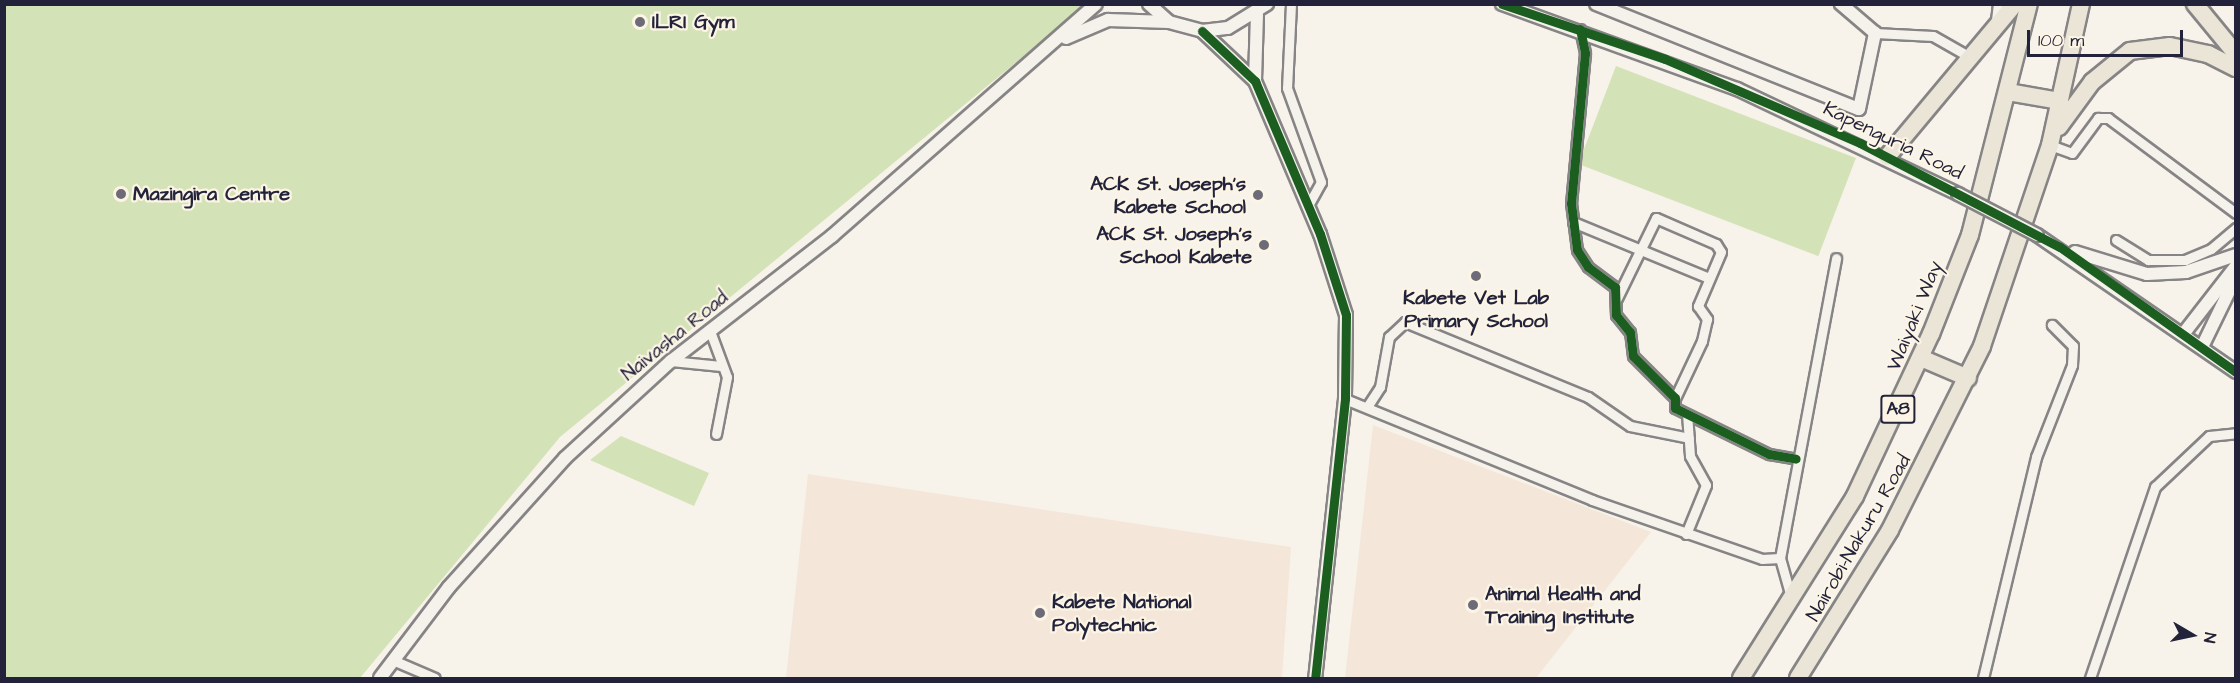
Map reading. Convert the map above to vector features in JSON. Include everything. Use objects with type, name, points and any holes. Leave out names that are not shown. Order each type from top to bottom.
[{"type":"highway","points":[[1887,158],[1970,57],[1997,12],[2014,4]]},
{"type":"highway","name":"Waiyaki Way","points":[[1741,678],[1793,602],[1855,496],[1921,358],[1970,235],[2029,4]]},
{"type":"highway","name":"Nairobi-Nakuru Road","points":[[1798,678],[1890,530],[1968,378],[2050,145],[2081,4]]},
{"type":"highway","points":[[2194,4],[2235,54]]},
{"type":"highway","points":[[2050,145],[2086,89],[2130,51],[2170,46],[2208,54],[2235,68]]},
{"type":"highway","points":[[2008,92],[2060,101]]},
{"type":"highway","points":[[1921,358],[1968,378]]},
{"type":"street","name":"Naivasha Road","points":[[380,678],[449,587],[527,499],[671,361],[832,236],[1096,4]]},
{"type":"street","points":[[1149,4],[1169,22],[1202,31],[1228,28],[1257,14],[1267,4]]},
{"type":"street","points":[[1291,4],[1287,88],[1321,182],[1308,206]]},
{"type":"street","name":"Kapenguria Road","points":[[1502,4],[1580,29],[1737,89],[1887,158],[2060,246],[2184,333],[2235,372]]},
{"type":"street","points":[[1596,4],[1857,109],[1875,33]]},
{"type":"street","points":[[1841,4],[1875,33],[1933,36],[1970,57]]},
{"type":"street","points":[[1255,81],[1257,14]]},
{"type":"street","name":"Naivasha Road","points":[[1032,61],[1090,26],[1169,22]]},
{"type":"street","points":[[1580,29],[1585,53],[1572,171],[1573,222],[1577,250],[1588,267],[1616,288],[1616,315],[1630,332],[1633,356],[1675,398]]},
{"type":"street","points":[[1202,31],[1255,81],[1308,206],[1346,315],[1345,399],[1315,678]]},
{"type":"street","points":[[2050,145],[2072,153],[2098,118],[2108,118],[2235,213]]},
{"type":"street","points":[[1617,298],[1656,218],[1716,244],[1720,252],[1698,306],[1707,319],[1702,340],[1675,398],[1675,408],[1687,417],[1706,421],[1769,454],[1796,459]]},
{"type":"street","points":[[1573,222],[1709,278]]},
{"type":"street","points":[[2116,240],[2148,260],[2184,260],[2211,249],[2235,228]]},
{"type":"street","points":[[2060,246],[2147,274],[2186,272],[2235,255]]},
{"type":"street","points":[[1793,602],[1780,558],[1796,459],[1836,258]]},
{"type":"street","points":[[2184,333],[2235,266]]},
{"type":"street","points":[[2202,347],[2235,277]]},
{"type":"street","points":[[1367,407],[1380,387],[1389,337],[1405,322],[1596,401],[1630,426],[1689,438]]},
{"type":"street","points":[[1983,678],[2036,457],[2072,365],[2073,346],[2052,325]]},
{"type":"street","points":[[710,331],[721,366],[727,377],[717,434]]},
{"type":"street","points":[[671,361],[721,366]]},
{"type":"street","points":[[1345,399],[1686,534],[1762,559],[1780,558]]},
{"type":"street","points":[[1686,534],[1706,485],[1690,456],[1687,417]]},
{"type":"street","points":[[2090,678],[2155,488],[2209,436],[2235,433]]},
{"type":"street","points":[[395,661],[435,678]]},
{"type":"shaded area","name":"Animal Health and Training Institute","points":[[1373,425],[1651,532],[1536,678],[1345,678]]},
{"type":"shaded area","name":"Kabete National Polytechnic","points":[[808,474],[1291,547],[1282,678],[786,678]]},
{"type":"green space","points":[[4,5],[1086,5],[560,437],[360,678],[5,678]]},
{"type":"green space","points":[[1616,66],[1856,158],[1818,256],[1578,164]]},
{"type":"green space","points":[[621,436],[709,473],[694,506],[590,460]]},
{"type":"cycle path","points":[[1502,4],[1665,59],[1860,143],[2060,247],[2236,372]]},
{"type":"cycle path","points":[[1580,29],[1585,53],[1571,203],[1577,250],[1588,267],[1615,287],[1616,315],[1630,332],[1633,356],[1675,398],[1675,408],[1769,454],[1796,459]]},
{"type":"cycle path","points":[[1202,31],[1255,81],[1320,234],[1346,315],[1345,399],[1315,678]]},
{"type":"place","name":"ILRI Gym","points":[[640,22]]},
{"type":"place","name":"Mazingira Centre","points":[[121,194]]},
{"type":"place","name":"ACK St. Joseph's Kabete School","points":[[1258,195]]},
{"type":"place","name":"ACK St. Joseph's School Kabete","points":[[1264,245]]},
{"type":"place","name":"Kabete Vet Lab Primary School","points":[[1476,276]]},
{"type":"place","name":"Animal Health and Training Institute","points":[[1473,605]]},
{"type":"place","name":"Kabete National Polytechnic","points":[[1040,613]]}]
